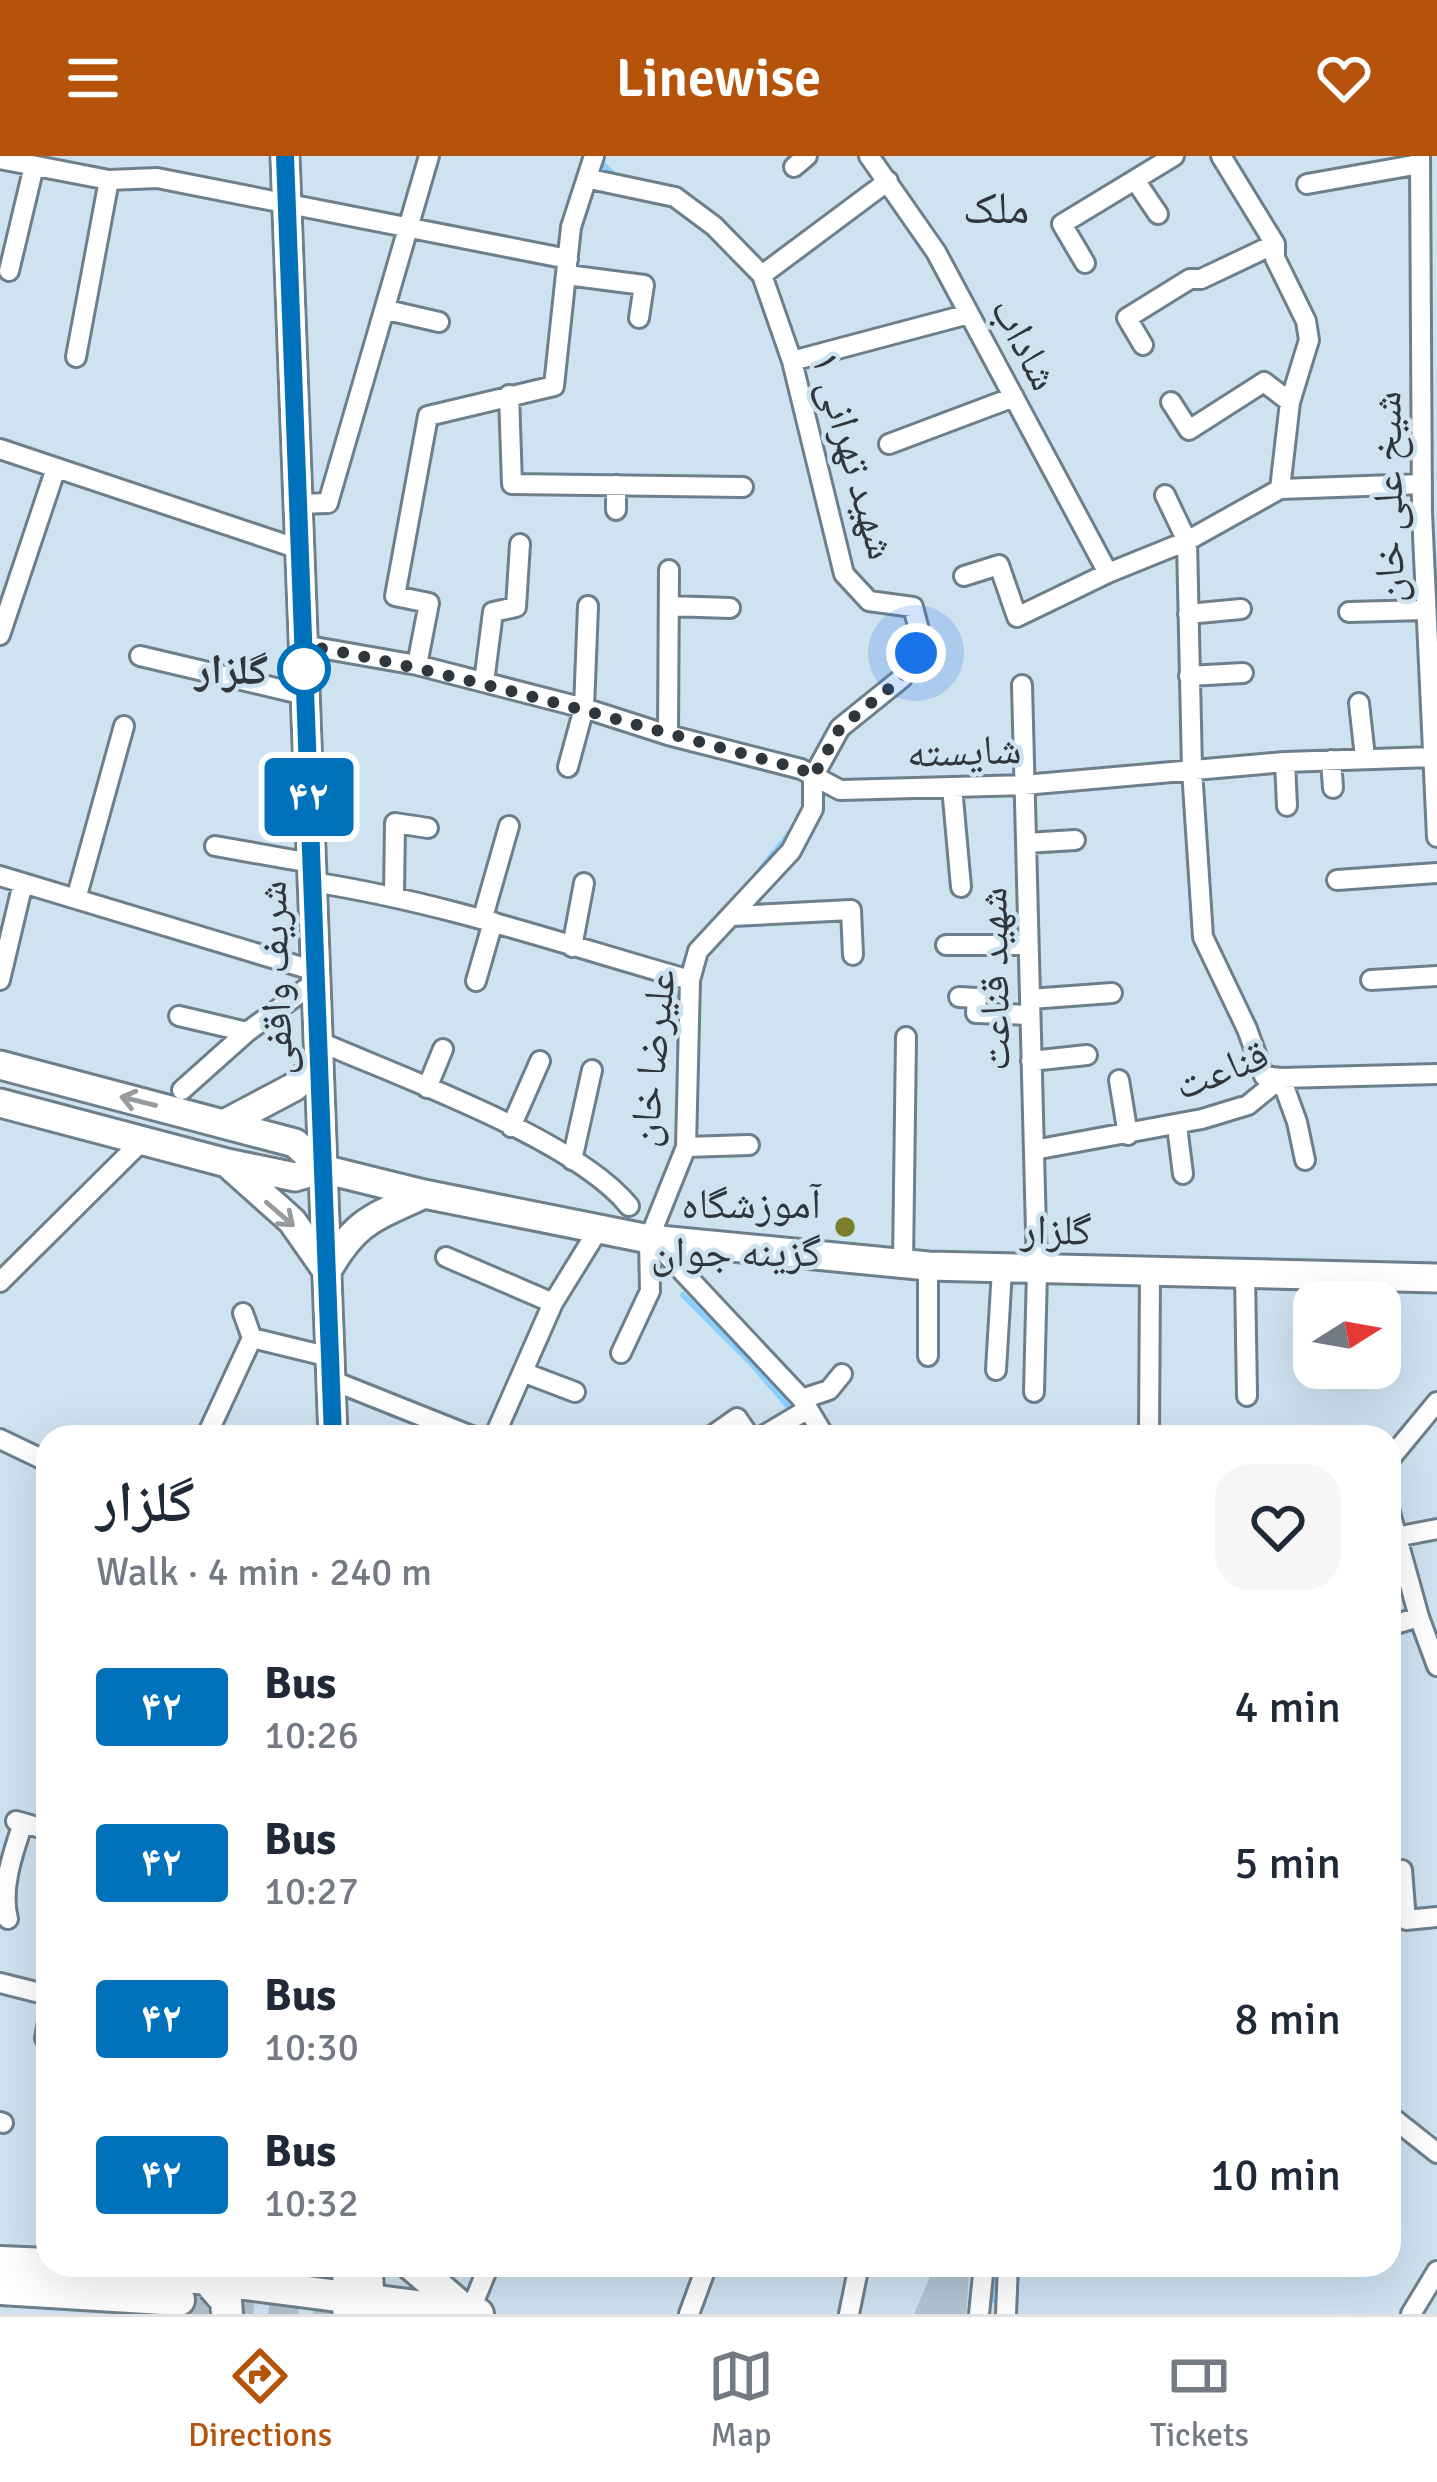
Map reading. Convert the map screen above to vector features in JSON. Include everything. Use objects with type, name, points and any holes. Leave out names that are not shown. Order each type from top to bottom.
[{"type":"main road","name":"شریف واقفی","points":[[285,156],[332,1425]]},
{"type":"main road","points":[[224,1124],[294,1087],[318,1052]]},
{"type":"main road","points":[[0,1065],[296,1143],[323,1169],[296,1177],[226,1163],[0,1103]]},
{"type":"main road","points":[[226,1163],[292,1221],[327,1270],[346,1238],[358,1228],[424,1194]]},
{"type":"main road","name":"گلزار","points":[[323,1169],[651,1239],[915,1265],[1437,1278]]},
{"type":"main road","points":[[0,2262],[36,2263]]},
{"type":"main road","points":[[195,2277],[474,2314]]},
{"type":"main road","points":[[208,2280],[214,2277]]},
{"type":"main road","points":[[427,2277],[474,2314]]},
{"type":"main road","points":[[208,2280],[219,2289],[227,2314]]},
{"type":"main road","points":[[0,2289],[178,2300]]},
{"type":"main road","points":[[0,2310],[89,2314]]},
{"type":"street","points":[[157,178],[165,156]]},
{"type":"street","points":[[298,504],[328,502],[429,156]]},
{"type":"street","points":[[417,665],[429,603],[395,596],[428,416],[554,386],[580,191],[590,179],[594,156]]},
{"type":"street","points":[[762,275],[898,156]]},
{"type":"street","points":[[1085,263],[1062,224],[1174,156]]},
{"type":"street","points":[[1221,156],[1275,244],[1275,258],[1306,321],[1310,340],[1290,402],[1280,489]]},
{"type":"street","points":[[1329,158],[1335,179]]},
{"type":"street","points":[[0,159],[34,166],[58,163],[109,180],[157,178],[287,202],[644,285],[639,318]]},
{"type":"street","points":[[1306,184],[1424,165]]},
{"type":"street","name":"شیخ علی خان","points":[[1424,165],[1429,316],[1422,484],[1430,513],[1437,836]]},
{"type":"street","points":[[9,271],[34,166]]},
{"type":"street","name":"شاداب","points":[[878,169],[936,252],[1108,573]]},
{"type":"street","name":"شهید تهرانی ۱","points":[[590,179],[675,197],[714,226],[762,275],[792,361],[844,574],[869,601],[914,607],[916,653],[902,678],[840,728],[813,777]]},
{"type":"street","points":[[76,357],[109,180]]},
{"type":"street","points":[[1135,180],[1158,214]]},
{"type":"street","points":[[1143,345],[1127,318],[1190,279],[1201,280],[1275,244]]},
{"type":"street","points":[[387,310],[440,322]]},
{"type":"street","points":[[792,361],[969,314]]},
{"type":"street","points":[[1171,402],[1189,430],[1264,382],[1290,402]]},
{"type":"street","points":[[509,395],[512,484],[743,487]]},
{"type":"street","points":[[889,443],[1014,397]]},
{"type":"street","points":[[0,449],[299,549]]},
{"type":"street","points":[[0,635],[56,468]]},
{"type":"street","points":[[964,576],[999,566],[1017,617],[1187,541],[1280,489],[1422,484]]},
{"type":"street","points":[[616,485],[616,511]]},
{"type":"street","points":[[1165,495],[1187,541],[1192,770],[1203,937],[1264,1076],[1281,1078],[1304,1160]]},
{"type":"street","points":[[484,682],[493,612],[516,607],[520,544]]},
{"type":"street","points":[[668,735],[669,570]]},
{"type":"street","points":[[568,767],[584,708],[588,606]]},
{"type":"street","points":[[669,606],[730,608]]},
{"type":"street","points":[[1188,614],[1241,609]]},
{"type":"street","points":[[1349,612],[1429,619]]},
{"type":"street","name":"شایسته","points":[[303,645],[417,665],[456,685],[484,682],[584,708],[801,769],[840,790],[1024,785],[1285,762],[1432,757]]},
{"type":"street","points":[[140,656],[305,695]]},
{"type":"street","points":[[1189,676],[1244,673]]},
{"type":"street","name":"شهید قناعت","points":[[1022,685],[1034,1150],[1034,1392]]},
{"type":"street","points":[[1359,703],[1365,757]]},
{"type":"street","points":[[76,899],[124,726]]},
{"type":"street","points":[[1331,760],[1333,788]]},
{"type":"street","points":[[1285,762],[1287,806]]},
{"type":"street","name":"علیرضا خان","points":[[621,1353],[650,1291],[651,1239],[686,1147],[690,980],[698,951],[791,851],[813,808],[813,777]]},
{"type":"street","points":[[952,787],[961,887]]},
{"type":"street","points":[[394,895],[394,823],[428,828]]},
{"type":"street","points":[[476,981],[509,826]]},
{"type":"street","points":[[1026,843],[1075,840]]},
{"type":"street","points":[[215,847],[488,919],[690,980]]},
{"type":"street","points":[[1337,880],[1437,873]]},
{"type":"street","points":[[0,876],[315,976]]},
{"type":"street","points":[[0,980],[23,883]]},
{"type":"street","points":[[572,947],[584,883]]},
{"type":"street","points":[[732,916],[851,910],[853,955]]},
{"type":"street","points":[[946,945],[1028,945]]},
{"type":"street","points":[[182,1090],[315,976]]},
{"type":"street","points":[[1371,980],[1437,976]]},
{"type":"street","points":[[959,997],[977,998],[973,1022],[1112,992]]},
{"type":"street","points":[[179,1016],[247,1032]]},
{"type":"street","points":[[906,1037],[915,1265],[928,1356]]},
{"type":"street","points":[[427,1088],[443,1048]]},
{"type":"street","points":[[318,1052],[427,1088],[511,1126],[615,1189],[629,1206]]},
{"type":"street","points":[[1031,1061],[1087,1054]]},
{"type":"street","points":[[511,1126],[540,1060]]},
{"type":"street","points":[[572,1160],[592,1070]]},
{"type":"street","name":"قناعت","points":[[1034,1150],[1177,1126],[1248,1106],[1281,1078],[1437,1074]]},
{"type":"street","points":[[1119,1080],[1128,1135]]},
{"type":"street","points":[[1177,1126],[1183,1174]]},
{"type":"street","points":[[0,1282],[141,1142]]},
{"type":"street","points":[[686,1147],[748,1144]]},
{"type":"street","points":[[500,1425],[553,1303],[598,1230]]},
{"type":"street","points":[[651,1239],[805,1404],[818,1425]]},
{"type":"street","points":[[446,1256],[553,1303]]},
{"type":"street","points":[[996,1370],[1002,1270]]},
{"type":"street","points":[[1149,1425],[1150,1274]]},
{"type":"street","points":[[1245,1274],[1247,1396]]},
{"type":"street","points":[[212,1425],[252,1338],[243,1313]]},
{"type":"street","points":[[252,1338],[330,1368],[449,1425]]},
{"type":"street","points":[[525,1373],[575,1392]]},
{"type":"street","points":[[778,1425],[829,1390],[842,1374]]},
{"type":"street","points":[[1401,1446],[1437,1402]]},
{"type":"street","points":[[0,1439],[36,1456]]},
{"type":"street","points":[[1401,1536],[1437,1529]]},
{"type":"street","points":[[1401,1554],[1437,1666]]},
{"type":"street","points":[[1401,1622],[1419,1617]]},
{"type":"street","points":[[8,1919],[1,1905],[2,1882],[20,1822],[36,1827]]},
{"type":"street","points":[[1402,1870],[1406,1920],[1437,1917]]},
{"type":"street","points":[[0,1983],[36,1992]]},
{"type":"street","points":[[1401,2124],[1437,2153]]},
{"type":"street","points":[[1411,2314],[1437,2271]]},
{"type":"street","points":[[474,2314],[486,2277]]},
{"type":"street","points":[[689,2314],[703,2277]]},
{"type":"street","points":[[848,2314],[856,2277]]},
{"type":"street","points":[[979,2314],[983,2277]]},
{"type":"street","points":[[1006,2314],[1008,2277]]},
{"type":"building","points":[[930,2277],[969,2277],[966,2314],[914,2314]]},
{"type":"waterway","points":[[596,158],[617,178]]},
{"type":"waterway","points":[[754,878],[794,828]]},
{"type":"waterway","points":[[680,1048],[681,972],[696,943],[724,910]]},
{"type":"waterway","points":[[683,1295],[754,1366],[804,1425]]},
{"type":"waterway","points":[[994,2300],[995,2277]]},
{"type":"tunnel","points":[[179,2300],[345,2314]]},
{"type":"bus line","name":"۴۲","points":[[285,156],[333,1425]]},
{"type":"place","name":"گلزار","points":[[304,669]]},
{"type":"place","name":"آموزشگاه گزینه جوان","points":[[845,1227]]},
{"type":"district","name":"ملک","points":[[996,207]]},
{"type":"route","points":[[304,669],[303,645],[417,665],[801,769],[813,777],[840,728],[902,678],[916,653]]}]
